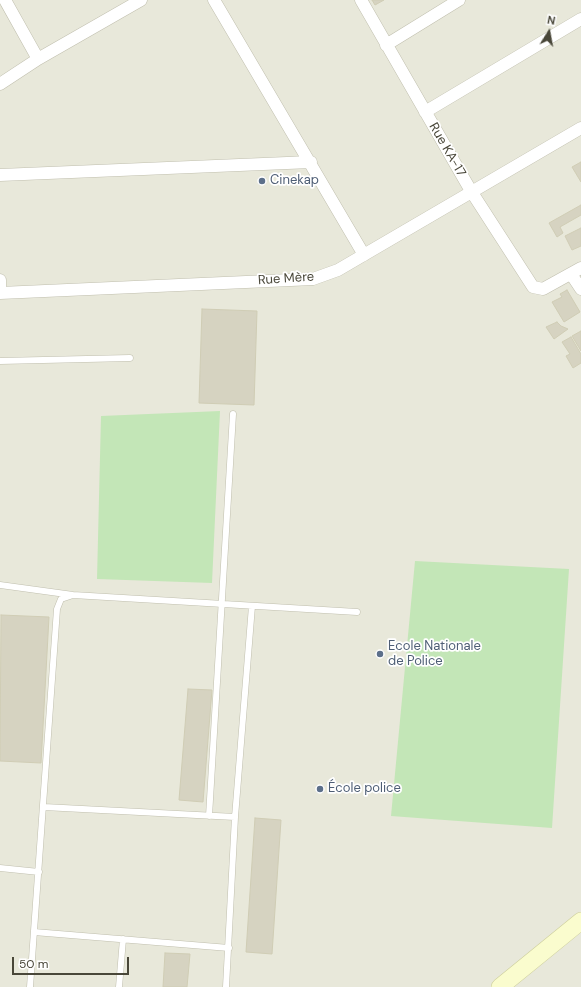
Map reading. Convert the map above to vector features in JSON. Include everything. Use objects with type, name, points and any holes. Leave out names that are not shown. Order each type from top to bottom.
[{"type":"main road","points":[[500,987],[579,928]]},
{"type":"street","points":[[5,0],[38,59]]},
{"type":"street","points":[[0,84],[38,59],[141,0]]},
{"type":"street","points":[[214,0],[364,256]]},
{"type":"street","name":"Rue KA-17","points":[[361,0],[471,191],[533,287],[543,289],[576,271]]},
{"type":"street","points":[[386,45],[459,0]]},
{"type":"street","points":[[425,112],[581,20]]},
{"type":"street","name":"Rue Mère","points":[[0,293],[314,279],[338,270],[364,256],[471,191],[581,128]]},
{"type":"street","points":[[0,175],[310,162]]},
{"type":"street","points":[[576,271],[581,289]]},
{"type":"street","points":[[0,280],[0,293]]},
{"type":"lane","points":[[0,361],[130,358]]},
{"type":"lane","points":[[209,816],[233,414]]},
{"type":"lane","points":[[0,585],[73,595],[358,612]]},
{"type":"lane","points":[[30,987],[57,609],[61,599],[73,595]]},
{"type":"lane","points":[[226,987],[235,817],[252,606]]},
{"type":"lane","points":[[44,807],[235,817]]},
{"type":"lane","points":[[0,868],[39,872]]},
{"type":"lane","points":[[34,932],[229,948]]},
{"type":"lane","points":[[119,987],[123,939]]},
{"type":"shaded area","points":[[0,0],[581,0],[581,987],[0,987]]},
{"type":"green space","points":[[220,411],[212,583],[97,579],[101,416]]},
{"type":"green space","points":[[415,561],[569,569],[552,828],[391,816]]},
{"type":"building","points":[[372,0],[384,0],[375,5]]},
{"type":"building","points":[[581,162],[581,182],[572,167]]},
{"type":"building","points":[[581,205],[581,215],[560,227],[563,233],[557,237],[549,223]]},
{"type":"building","points":[[581,228],[581,246],[572,250],[565,236]]},
{"type":"building","points":[[567,290],[580,312],[564,322],[552,302],[562,297],[560,294]]},
{"type":"building","points":[[202,309],[257,311],[254,405],[199,403]]},
{"type":"building","points":[[557,322],[561,326],[568,329],[554,339],[546,327]]},
{"type":"building","points":[[581,331],[581,351],[572,336]]},
{"type":"building","points":[[571,337],[581,354],[581,363],[573,368],[566,356],[570,354],[562,342]]},
{"type":"building","points":[[1,615],[49,617],[41,763],[0,761]]},
{"type":"building","points":[[188,689],[212,690],[203,802],[179,800]]},
{"type":"building","points":[[255,818],[281,820],[272,954],[246,952]]},
{"type":"building","points":[[165,953],[190,954],[187,987],[163,987]]},
{"type":"place","name":"Cinekap","points":[[262,181]]},
{"type":"place","name":"Ecole Nationale de Police","points":[[380,654]]},
{"type":"place","name":"École police","points":[[320,789]]}]
